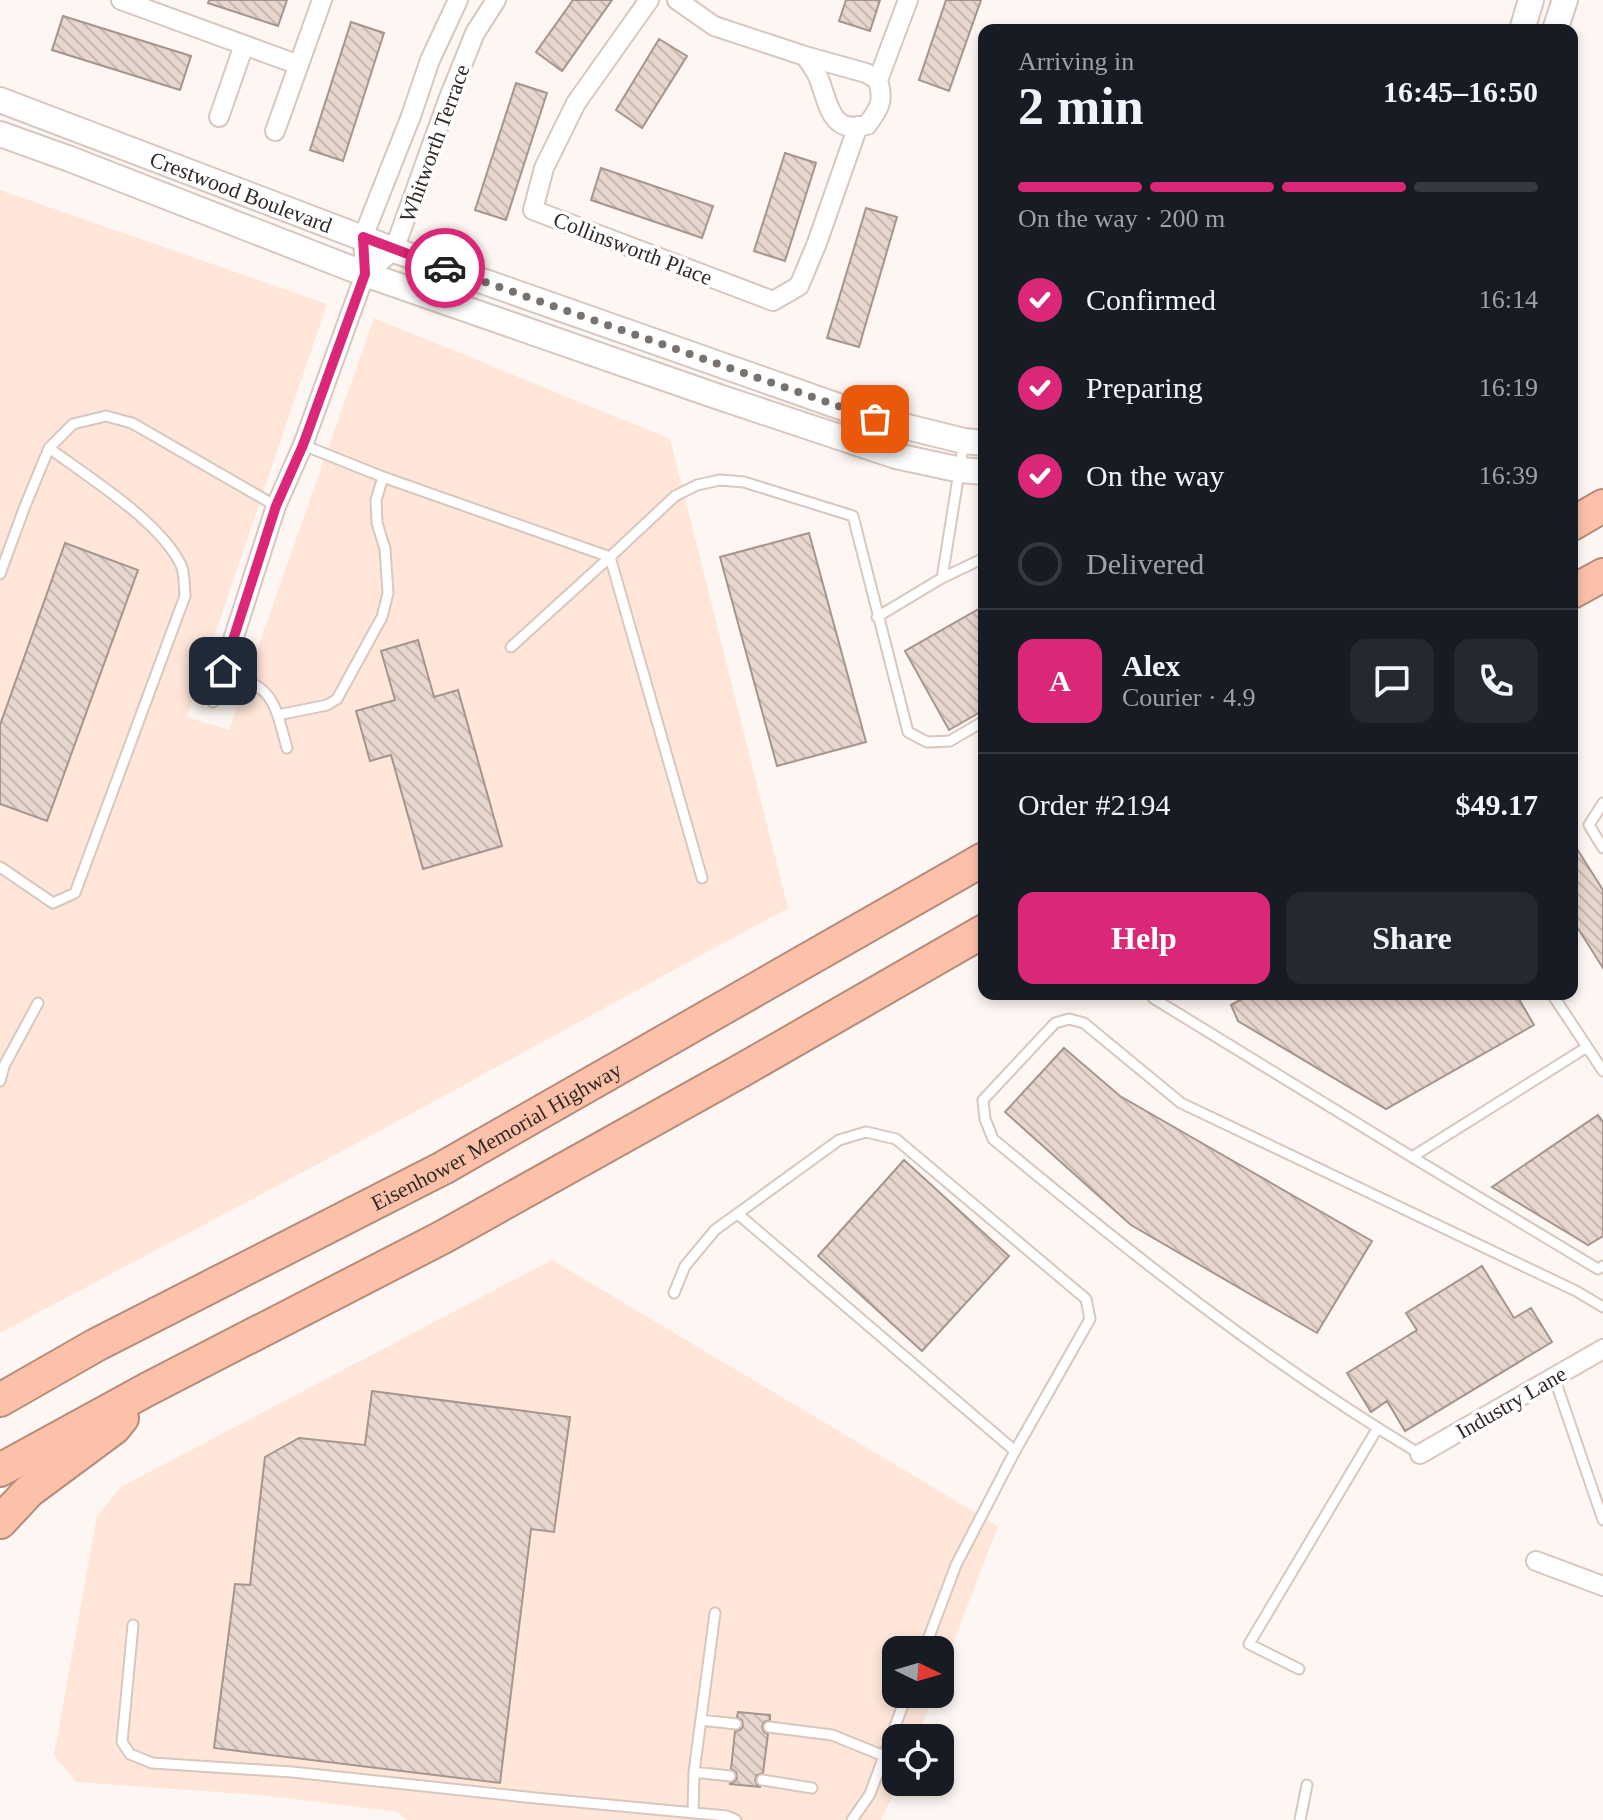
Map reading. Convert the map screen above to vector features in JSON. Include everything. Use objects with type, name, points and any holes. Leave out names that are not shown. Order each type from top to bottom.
[{"type":"highway","points":[[1578,521],[1603,506]]},
{"type":"highway","points":[[1578,589],[1603,575]]},
{"type":"highway","name":"Eisenhower Memorial Highway","points":[[0,1400],[96,1345],[443,1168],[978,862]]},
{"type":"highway","points":[[0,1470],[148,1389],[443,1237],[978,934]]},
{"type":"highway","points":[[0,1377],[96,1345]]},
{"type":"highway","points":[[0,1522],[29,1491],[114,1428],[148,1389]]},
{"type":"main road","points":[[1524,24],[1531,0]]},
{"type":"main road","points":[[1557,24],[1565,0]]},
{"type":"main road","name":"Crestwood Boulevard","points":[[0,100],[394,250],[875,419],[974,442]]},
{"type":"main road","name":"Crestwood Boulevard","points":[[0,134],[365,274],[719,397],[896,456],[972,471]]},
{"type":"street","points":[[121,0],[299,65]]},
{"type":"street","points":[[275,131],[322,0]]},
{"type":"street","name":"Whitworth Terrace","points":[[365,274],[363,237],[430,60],[458,0]]},
{"type":"street","name":"Whitworth Terrace","points":[[365,274],[394,250],[475,33],[496,0]]},
{"type":"street","name":"Collinsworth Place","points":[[649,0],[576,103],[544,168],[533,210],[773,301],[799,286],[858,126]]},
{"type":"street","points":[[677,0],[714,26],[866,73],[878,80]]},
{"type":"street","points":[[805,56],[818,76],[825,102],[834,118],[843,125],[867,125],[878,110],[882,95],[878,80],[908,0]]},
{"type":"street","points":[[219,117],[244,45]]},
{"type":"street","points":[[223,671],[276,506],[303,445],[365,274]]},
{"type":"street","name":"Industry Lane","points":[[1420,1454],[1603,1349]]},
{"type":"street","points":[[1536,1561],[1603,1586]]},
{"type":"lane","points":[[0,574],[49,448],[73,424],[106,416],[132,423],[276,506]]},
{"type":"lane","points":[[942,578],[972,471],[974,442]]},
{"type":"lane","points":[[303,445],[383,477],[610,557]]},
{"type":"lane","points":[[0,867],[53,903],[75,893],[185,596],[182,567],[166,543],[143,518],[49,448]]},
{"type":"lane","points":[[278,715],[327,705],[337,699],[382,617],[388,593],[388,572],[377,523],[376,500],[383,477]]},
{"type":"lane","points":[[511,647],[675,496],[697,485],[720,480],[744,482],[853,516],[908,732],[927,742],[950,741],[978,725]]},
{"type":"lane","points":[[610,557],[702,878]]},
{"type":"lane","points":[[877,617],[942,578],[978,561]]},
{"type":"lane","points":[[213,702],[223,671],[262,688],[275,705],[287,748]]},
{"type":"lane","points":[[1603,803],[1589,825],[1603,848]]},
{"type":"lane","points":[[1156,1000],[1598,1269],[1603,1266]]},
{"type":"lane","points":[[1556,1000],[1603,1071]]},
{"type":"lane","points":[[0,1081],[4,1066],[38,1003]]},
{"type":"lane","points":[[1420,1454],[1377,1429],[1252,1344],[1091,1221],[993,1139],[985,1119],[983,1100],[1055,1023],[1069,1019],[1084,1023],[1181,1103],[1576,1291],[1603,1307]]},
{"type":"lane","points":[[1412,1157],[1587,1047]]},
{"type":"lane","points":[[674,1293],[685,1266],[715,1230],[839,1140],[866,1132],[896,1139],[1086,1299],[1090,1319],[1015,1451],[956,1565],[929,1636]]},
{"type":"lane","points":[[738,1214],[1015,1451]]},
{"type":"lane","points":[[1554,1377],[1603,1520]]},
{"type":"lane","points":[[1299,1669],[1249,1644],[1377,1429]]},
{"type":"lane","points":[[693,1812],[694,1772],[715,1613]]},
{"type":"lane","points":[[133,1625],[122,1742],[130,1754],[152,1763],[292,1772],[693,1812],[736,1820]]},
{"type":"lane","points":[[701,1720],[736,1724]]},
{"type":"lane","points":[[769,1727],[832,1735],[882,1755]]},
{"type":"lane","points":[[852,1820],[870,1794],[882,1761]]},
{"type":"lane","points":[[694,1772],[730,1776]]},
{"type":"lane","points":[[762,1780],[812,1788]]},
{"type":"lane","points":[[1300,1820],[1307,1785]]},
{"type":"shaded area","points":[[0,190],[327,304],[187,717],[229,730],[374,318],[670,439],[788,908],[0,1333]]},
{"type":"shaded area","points":[[552,1260],[998,1526],[954,1641],[954,1636],[882,1636],[882,1708],[929,1708],[922,1724],[882,1724],[882,1796],[892,1796],[881,1820],[407,1820],[398,1812],[261,1795],[76,1782],[54,1755],[97,1516],[121,1487]]},
{"type":"building","points":[[209,0],[287,0],[278,26],[208,3]]},
{"type":"building","points":[[573,0],[612,0],[562,71],[536,52]]},
{"type":"building","points":[[846,0],[880,0],[870,31],[839,21]]},
{"type":"building","points":[[946,0],[981,0],[949,91],[919,80]]},
{"type":"building","points":[[63,16],[191,56],[180,90],[52,50]]},
{"type":"building","points":[[351,22],[384,33],[343,161],[310,150]]},
{"type":"building","points":[[659,39],[687,56],[642,128],[616,110]]},
{"type":"building","points":[[516,83],[547,93],[506,220],[475,210]]},
{"type":"building","points":[[785,153],[816,163],[785,261],[754,251]]},
{"type":"building","points":[[601,168],[713,206],[702,238],[591,200]]},
{"type":"building","points":[[866,208],[897,217],[859,347],[827,338]]},
{"type":"building","points":[[809,533],[866,742],[777,766],[720,557]]},
{"type":"building","points":[[65,543],[138,570],[47,821],[0,804],[0,725]]},
{"type":"building","points":[[978,609],[978,713],[949,730],[905,651]]},
{"type":"building","points":[[418,640],[434,697],[458,690],[502,846],[423,869],[391,755],[370,761],[356,711],[395,700],[381,651]]},
{"type":"building","points":[[1578,850],[1603,890],[1603,968],[1578,928]]},
{"type":"building","points":[[1240,1000],[1519,1000],[1534,1025],[1386,1109],[1238,1021],[1231,1005]]},
{"type":"building","points":[[1064,1048],[1120,1096],[1372,1241],[1317,1333],[1131,1225],[1005,1112]]},
{"type":"building","points":[[1598,1115],[1603,1122],[1603,1236],[1588,1245],[1492,1187]]},
{"type":"building","points":[[904,1160],[1009,1256],[922,1351],[818,1256]]},
{"type":"building","points":[[1482,1266],[1514,1318],[1531,1308],[1552,1342],[1405,1431],[1387,1401],[1371,1412],[1347,1373],[1417,1330],[1406,1313]]},
{"type":"building","points":[[372,1391],[570,1417],[554,1532],[531,1529],[500,1783],[214,1748],[235,1584],[250,1585],[265,1457],[299,1438],[365,1445]]},
{"type":"building","points":[[738,1712],[770,1715],[770,1720],[764,1722],[762,1727],[768,1734],[763,1773],[757,1775],[755,1780],[761,1787],[729,1784],[737,1778],[736,1772],[731,1769],[735,1731],[743,1726],[742,1720],[737,1717]]},
{"type":"way so far","points":[[445,268],[875,419]]},
{"type":"route","points":[[223,671],[276,506],[303,445],[365,274],[363,237],[445,268]]}]
